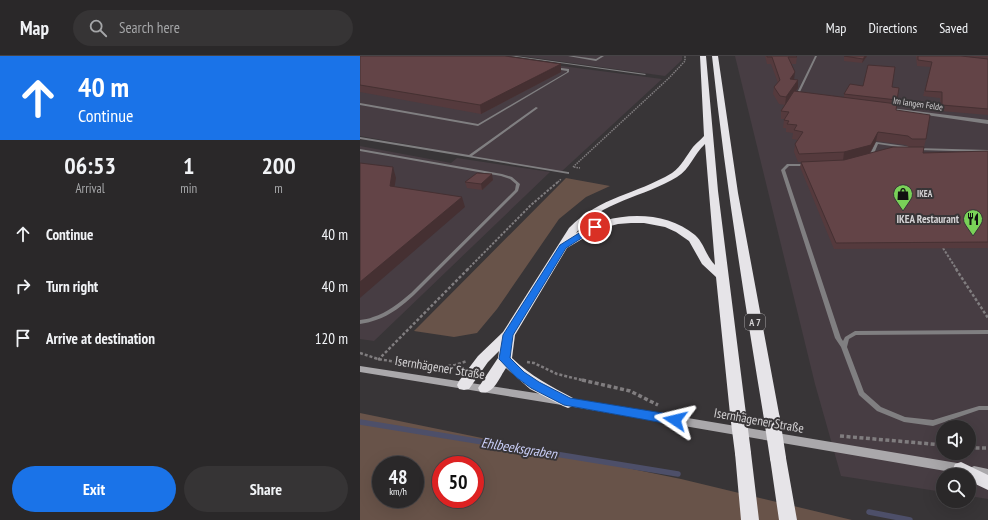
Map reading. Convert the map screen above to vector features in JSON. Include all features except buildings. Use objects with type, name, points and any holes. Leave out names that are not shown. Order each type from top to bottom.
[{"type":"highway","points":[[703,56],[708,137],[722,276],[750,520]]},
{"type":"highway","name":"A 7","points":[[715,56],[738,226],[788,520]]},
{"type":"highway","points":[[464,385],[483,359],[508,335],[563,246],[569,233],[577,224],[596,209],[648,188],[676,174],[684,168],[696,149],[708,137]]},
{"type":"highway","points":[[563,246],[582,234],[604,224],[625,220],[657,222],[672,226],[691,237],[697,244],[704,260],[722,276]]},
{"type":"highway","points":[[485,388],[504,359],[508,335]]},
{"type":"highway","points":[[504,359],[520,374],[535,385],[568,402]]},
{"type":"highway","points":[[976,477],[988,483]]},
{"type":"main road","name":"Isernhägener Straße","points":[[364,369],[485,388],[956,468]]},
{"type":"main road","name":"Isernhägener Straße","points":[[976,472],[988,474]]},
{"type":"street","name":"Im langen Felde","points":[[882,107],[988,122]]},
{"type":"lane","points":[[511,56],[645,74]]},
{"type":"lane","points":[[569,56],[596,60],[603,56]]},
{"type":"lane","points":[[801,96],[797,95],[816,56]]},
{"type":"lane","points":[[567,64],[581,63],[591,59]]},
{"type":"lane","points":[[360,104],[478,125],[568,72],[568,70],[553,68]]},
{"type":"lane","points":[[470,156],[538,108]]},
{"type":"lane","points":[[360,138],[568,173]]},
{"type":"lane","points":[[871,156],[877,142],[919,149]]},
{"type":"lane","points":[[892,150],[919,149],[988,151]]},
{"type":"lane","points":[[360,150],[502,175],[511,178],[518,184],[517,190],[410,296],[388,313],[367,322],[360,322]]},
{"type":"lane","points":[[865,158],[878,154]]},
{"type":"lane","points":[[812,164],[788,165],[783,170],[838,338],[844,347],[861,393],[879,409],[904,419],[933,423],[979,408],[988,408]]},
{"type":"lane","points":[[844,347],[847,338],[855,333],[988,332]]},
{"type":"path","points":[[574,167],[580,168]]},
{"type":"path","points":[[942,248],[988,318]]},
{"type":"path","points":[[364,369],[451,285]]},
{"type":"path","points":[[838,436],[936,444]]},
{"type":"path","points":[[976,448],[988,448]]},
{"type":"shaded area","points":[[360,56],[486,56],[662,79],[561,172],[360,136]]},
{"type":"shaded area","points":[[522,56],[682,56],[682,60],[665,76]]},
{"type":"shaded area","points":[[735,56],[988,56],[988,499],[976,497],[976,468],[936,468],[936,491],[841,476],[815,384]]},
{"type":"shaded area","points":[[360,146],[451,163],[457,158],[550,172],[374,341],[360,339]]},
{"type":"shaded area","points":[[566,178],[610,186],[586,197],[559,219],[497,309],[477,333],[454,337],[414,331]]},
{"type":"shaded area","points":[[360,413],[681,479],[852,520],[360,520]]},
{"type":"waterway","name":"Ehlbeeksgraben","points":[[360,422],[678,474]]},
{"type":"waterway","name":"Ehlbeeksgraben","points":[[869,512],[910,520]]},
{"type":"place","name":"IKEA","points":[[903,211]]},
{"type":"place","name":"IKEA Restaurant","points":[[973,236]]},
{"type":"route","points":[[595,227],[563,246],[508,335],[504,359],[520,374],[535,385],[568,402],[675,420]]}]
